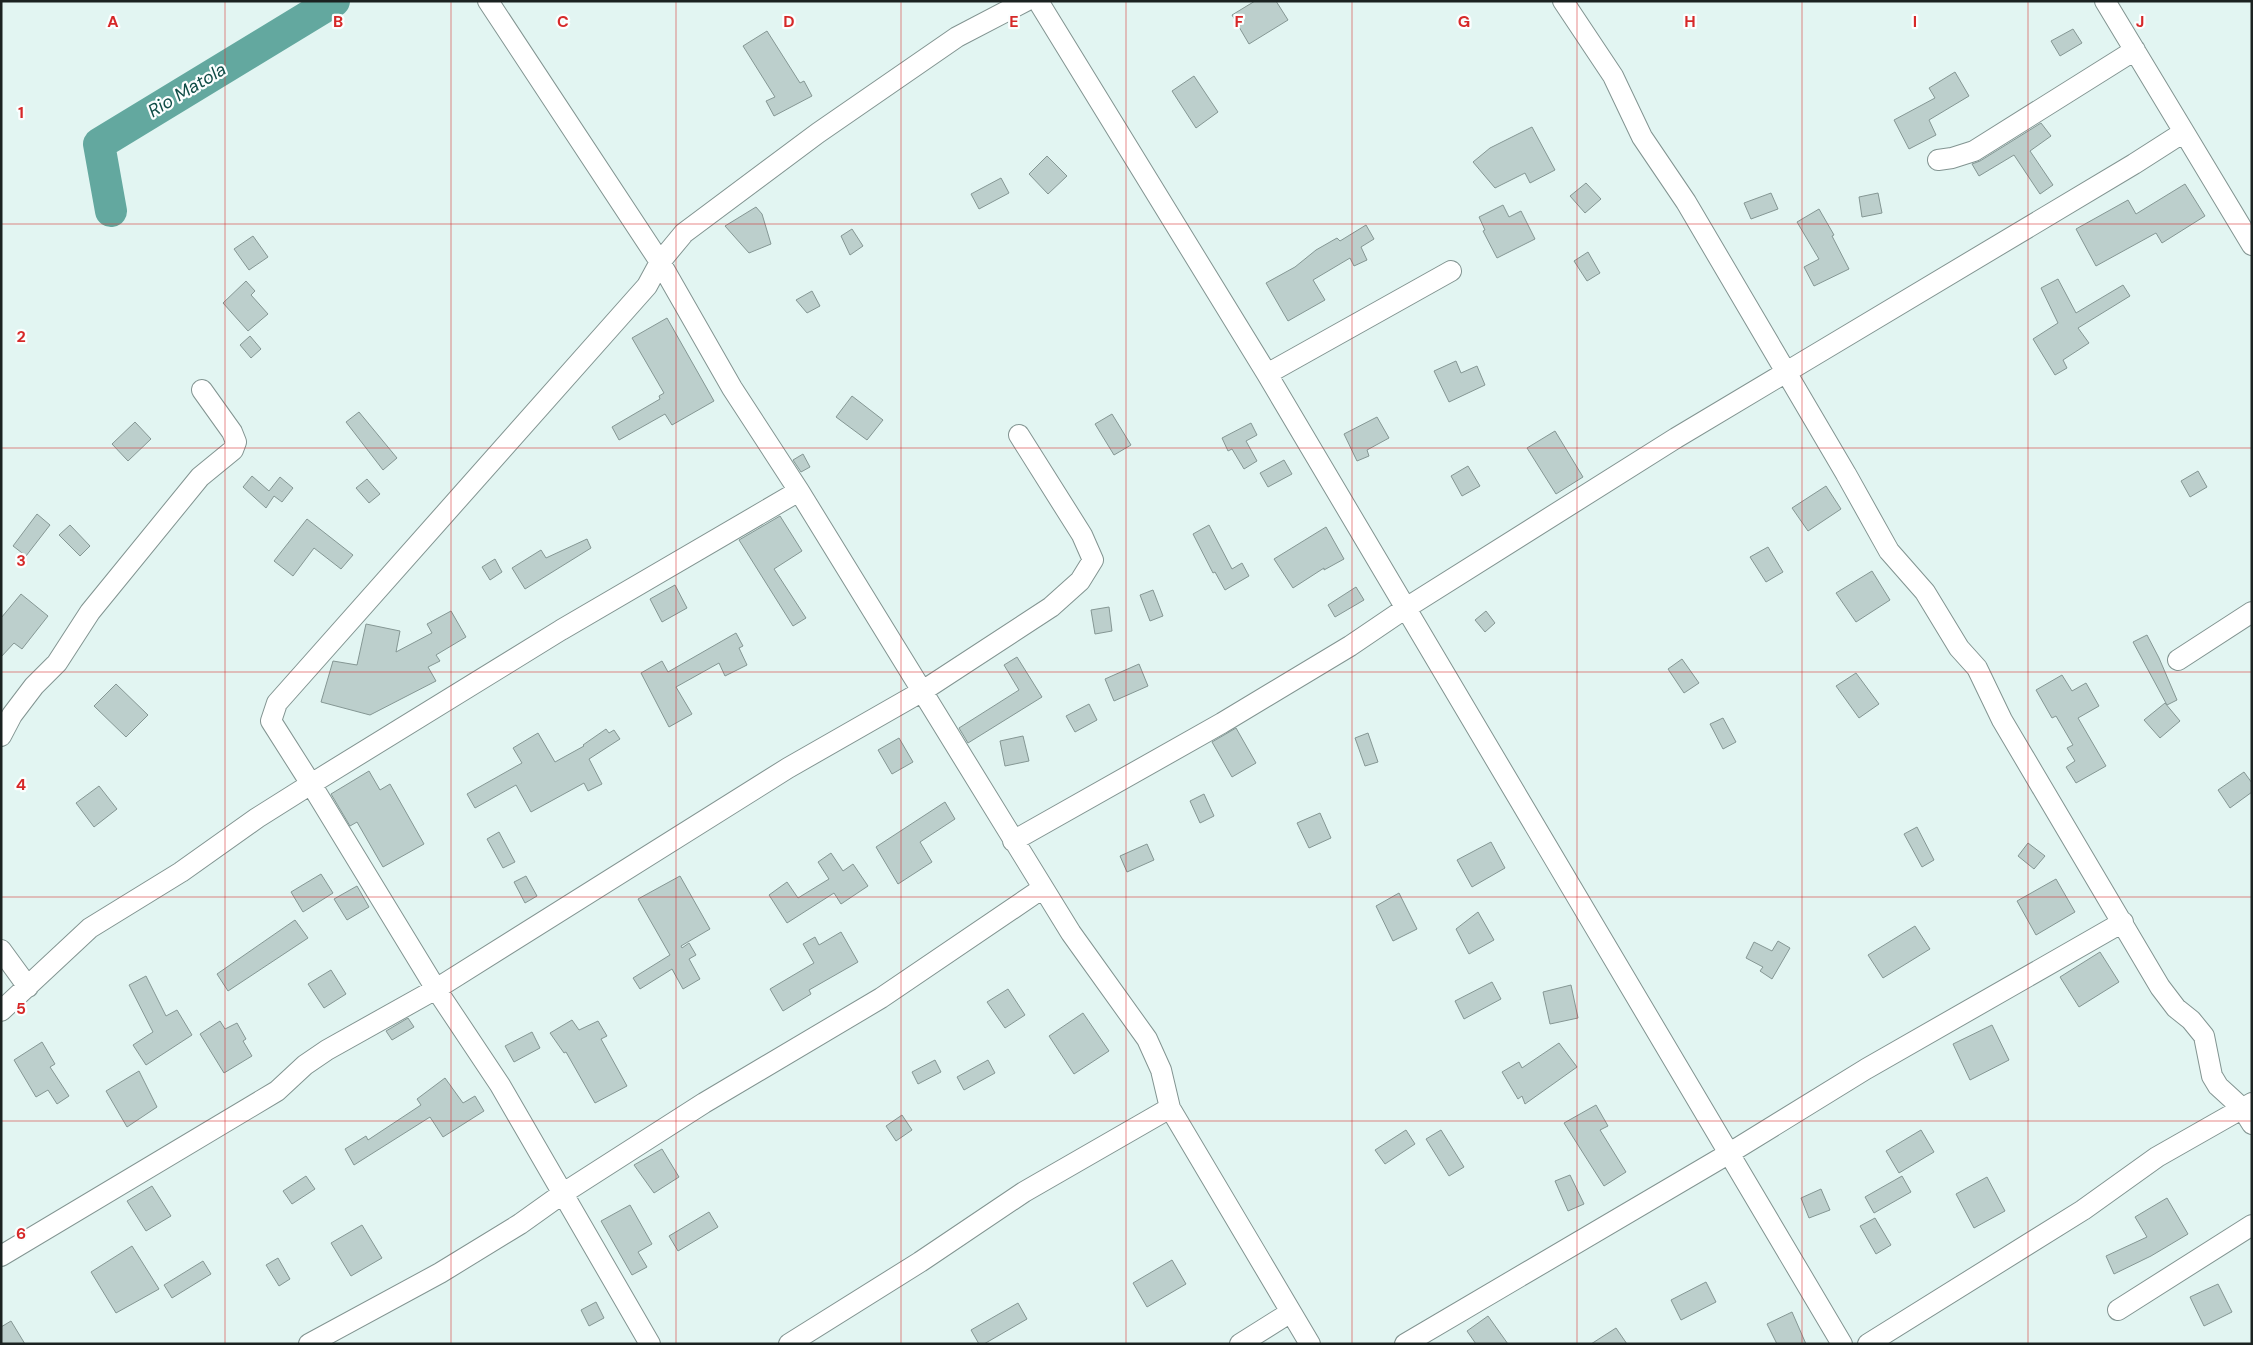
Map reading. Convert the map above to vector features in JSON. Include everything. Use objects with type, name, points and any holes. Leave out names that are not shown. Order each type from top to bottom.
[{"type":"street","points":[[488,1],[660,262],[732,388],[799,491],[1071,933],[1147,1039],[1161,1070],[1170,1108],[1310,1344]]},
{"type":"street","points":[[650,1344],[500,1085],[436,989],[271,721],[277,703],[647,286],[660,262],[684,233],[818,133],[957,36],[1026,1]]},
{"type":"street","points":[[1038,1],[1267,374],[1842,1344]]},
{"type":"street","points":[[1563,1],[1613,76],[1642,137],[1686,202],[1787,373],[1888,551],[1925,592],[1959,648],[1977,668],[2002,720],[2160,987],[2176,1008],[2204,1036],[2210,1069],[2218,1086],[2248,1112],[2157,1156],[2083,1210],[1868,1344]]},
{"type":"street","points":[[2105,1],[2252,245]]},
{"type":"street","points":[[1938,160],[1974,151],[2135,50]]},
{"type":"street","points":[[1013,841],[1222,723],[1350,646],[1406,608],[1676,438],[2134,164],[2184,132]]},
{"type":"street","points":[[1267,374],[1451,271]]},
{"type":"street","points":[[1,736],[12,715],[57,663],[90,612],[168,515],[200,477],[233,450],[236,442],[232,432],[202,390]]},
{"type":"street","points":[[1,1256],[277,1091],[305,1064],[327,1050],[436,989],[788,768],[921,692],[1050,607],[1080,581],[1093,560],[1082,535],[1019,435]]},
{"type":"street","points":[[1,1011],[28,987],[74,940],[90,928],[181,872],[257,818],[561,630],[799,491]]},
{"type":"street","points":[[2178,660],[2252,612]]},
{"type":"street","points":[[309,1344],[440,1272],[520,1224],[562,1194],[704,1103],[881,998],[1043,888]]},
{"type":"street","points":[[1405,1344],[1728,1154],[1866,1070],[2123,922]]},
{"type":"street","points":[[1,950],[28,987]]},
{"type":"street","points":[[789,1344],[912,1267],[1024,1192],[1170,1108]]},
{"type":"street","points":[[2118,1310],[2252,1225]]},
{"type":"street","points":[[1240,1344],[1291,1312]]},
{"type":"building","points":[[1255,1],[1276,1],[1288,20],[1249,44],[1232,15]]},
{"type":"building","points":[[2073,29],[2082,43],[2060,56],[2051,41]]},
{"type":"building","points":[[767,31],[800,83],[804,81],[812,96],[774,116],[766,101],[775,97],[743,46]]},
{"type":"building","points":[[1955,72],[1969,96],[1929,120],[1936,135],[1909,149],[1894,120],[1935,98],[1929,88]]},
{"type":"building","points":[[1194,76],[1218,112],[1196,128],[1172,91]]},
{"type":"building","points":[[2041,123],[2051,136],[2030,151],[2053,185],[2040,194],[2014,155],[1979,176],[1972,164],[1980,161]]},
{"type":"building","points":[[1532,127],[1555,170],[1530,183],[1525,173],[1495,188],[1473,162],[1490,148]]},
{"type":"building","points":[[1047,156],[1067,176],[1048,194],[1029,174]]},
{"type":"building","points":[[1001,178],[1009,193],[979,209],[971,194]]},
{"type":"building","points":[[1586,183],[1601,199],[1585,213],[1570,196]]},
{"type":"building","points":[[2185,184],[2205,216],[2162,243],[2156,233],[2096,266],[2076,229],[2128,200],[2136,214]]},
{"type":"building","points":[[1771,193],[1778,209],[1751,219],[1744,203]]},
{"type":"building","points":[[1878,193],[1882,213],[1862,217],[1859,197]]},
{"type":"building","points":[[1503,205],[1509,217],[1521,211],[1535,239],[1497,258],[1483,231],[1485,230],[1479,217]]},
{"type":"building","points":[[756,207],[762,214],[771,244],[749,253],[725,226]]},
{"type":"building","points":[[1819,209],[1834,235],[1832,236],[1849,269],[1814,286],[1804,267],[1819,259],[1797,222]]},
{"type":"building","points":[[1366,225],[1374,239],[1361,247],[1367,260],[1354,266],[1350,258],[1313,280],[1325,300],[1288,321],[1266,283],[1295,267],[1316,250],[1337,238],[1340,241]]},
{"type":"building","points":[[852,229],[863,246],[850,255],[841,236]]},
{"type":"building","points":[[253,236],[268,257],[249,270],[234,249]]},
{"type":"building","points":[[1588,252],[1600,273],[1587,281],[1574,261]]},
{"type":"building","points":[[2058,279],[2076,313],[2123,285],[2130,296],[2078,328],[2089,343],[2063,360],[2067,368],[2055,375],[2033,339],[2058,323],[2041,288]]},
{"type":"building","points":[[246,281],[255,291],[251,295],[268,314],[248,331],[223,303]]},
{"type":"building","points":[[812,291],[820,306],[807,313],[796,300]]},
{"type":"building","points":[[667,318],[714,401],[672,425],[665,414],[619,440],[612,427],[660,399],[659,396],[664,393],[632,338]]},
{"type":"building","points":[[250,336],[261,349],[251,358],[240,345]]},
{"type":"building","points":[[1456,361],[1461,373],[1477,366],[1485,385],[1449,402],[1434,371]]},
{"type":"building","points":[[852,396],[883,420],[867,440],[836,417]]},
{"type":"building","points":[[359,412],[397,458],[383,470],[346,422]]},
{"type":"building","points":[[1112,414],[1131,445],[1114,455],[1095,424]]},
{"type":"building","points":[[1377,417],[1389,438],[1367,450],[1369,456],[1357,461],[1344,434]]},
{"type":"building","points":[[135,422],[151,439],[128,461],[112,444]]},
{"type":"building","points":[[1251,423],[1257,435],[1246,441],[1257,461],[1244,469],[1232,449],[1228,451],[1222,438]]},
{"type":"building","points":[[1555,431],[1583,477],[1556,494],[1527,448]]},
{"type":"building","points":[[803,454],[810,467],[801,472],[793,460]]},
{"type":"building","points":[[1284,460],[1292,474],[1268,487],[1260,473]]},
{"type":"building","points":[[1468,466],[1480,486],[1462,496],[1451,476]]},
{"type":"building","points":[[2198,471],[2207,487],[2190,497],[2181,481]]},
{"type":"building","points":[[252,476],[269,491],[280,477],[293,488],[282,502],[274,496],[266,508],[243,487]]},
{"type":"building","points":[[367,479],[380,494],[369,503],[356,488]]},
{"type":"building","points":[[1826,486],[1841,509],[1808,531],[1792,508]]},
{"type":"building","points":[[37,514],[50,525],[26,556],[13,546]]},
{"type":"building","points":[[780,516],[802,551],[774,569],[806,618],[793,626],[739,540]]},
{"type":"building","points":[[307,519],[353,555],[341,569],[314,548],[293,576],[274,561]]},
{"type":"building","points":[[70,525],[90,546],[80,556],[59,535]]},
{"type":"building","points":[[1209,525],[1232,569],[1242,563],[1249,576],[1225,590],[1215,572],[1213,573],[1193,534]]},
{"type":"building","points":[[1326,527],[1344,559],[1324,570],[1324,568],[1293,588],[1274,559]]},
{"type":"building","points":[[587,539],[591,548],[525,589],[512,568],[541,550],[546,558]]},
{"type":"building","points":[[1768,547],[1783,572],[1766,582],[1750,557]]},
{"type":"building","points":[[495,559],[502,572],[490,580],[482,567]]},
{"type":"building","points":[[1872,571],[1890,600],[1856,622],[1836,593]]},
{"type":"building","points":[[675,585],[687,608],[662,622],[650,599]]},
{"type":"building","points":[[1356,587],[1364,600],[1335,617],[1328,605]]},
{"type":"building","points":[[1153,590],[1163,616],[1150,621],[1140,595]]},
{"type":"building","points":[[21,594],[48,616],[22,649],[14,643],[1,657],[1,618]]},
{"type":"building","points":[[1109,607],[1112,631],[1095,634],[1091,610]]},
{"type":"building","points":[[451,611],[466,637],[436,655],[440,661],[428,667],[436,681],[370,715],[321,702],[333,661],[357,665],[366,624],[400,631],[396,652],[432,633],[427,624]]},
{"type":"building","points":[[1486,611],[1495,623],[1485,632],[1475,620]]},
{"type":"building","points":[[736,633],[743,646],[739,648],[747,665],[725,676],[719,663],[676,687],[692,714],[669,727],[641,673],[662,661],[668,672]]},
{"type":"building","points":[[2147,635],[2177,700],[2167,705],[2133,642]]},
{"type":"building","points":[[1017,657],[1042,697],[968,743],[959,728],[1019,690],[1004,665]]},
{"type":"building","points":[[1682,659],[1699,683],[1684,693],[1668,669]]},
{"type":"building","points":[[1139,664],[1148,686],[1114,701],[1105,679]]},
{"type":"building","points":[[1856,673],[1879,704],[1859,718],[1836,686]]},
{"type":"building","points":[[2062,675],[2072,691],[2086,683],[2099,706],[2078,718],[2106,766],[2076,783],[2066,767],[2075,761],[2067,748],[2073,745],[2056,716],[2052,718],[2036,690]]},
{"type":"building","points":[[116,684],[148,715],[126,737],[94,706]]},
{"type":"building","points":[[2165,703],[2180,721],[2160,738],[2144,720]]},
{"type":"building","points":[[1089,704],[1097,720],[1075,732],[1066,716]]},
{"type":"building","points":[[1723,718],[1736,742],[1723,749],[1710,724]]},
{"type":"building","points":[[1236,728],[1256,763],[1232,777],[1212,742]]},
{"type":"building","points":[[606,729],[609,733],[614,730],[620,739],[589,759],[602,784],[588,791],[584,783],[531,812],[516,785],[475,808],[467,794],[522,763],[513,748],[538,733],[555,762],[584,746]]},
{"type":"building","points":[[1368,733],[1378,762],[1365,766],[1355,738]]},
{"type":"building","points":[[1023,736],[1029,761],[1005,766],[1000,741]]},
{"type":"building","points":[[899,738],[913,762],[892,774],[878,750]]},
{"type":"building","points":[[369,771],[380,790],[390,784],[424,844],[383,867],[357,822],[350,826],[331,794]]},
{"type":"building","points":[[2244,772],[2252,783],[2252,792],[2230,808],[2218,790]]},
{"type":"building","points":[[99,786],[117,809],[94,827],[76,803]]},
{"type":"building","points":[[1204,794],[1214,816],[1200,823],[1190,801]]},
{"type":"building","points":[[945,802],[955,819],[920,842],[932,862],[898,884],[876,847]]},
{"type":"building","points":[[1320,813],[1331,838],[1309,848],[1297,823]]},
{"type":"building","points":[[1917,827],[1934,860],[1922,867],[1904,834]]},
{"type":"building","points":[[499,832],[515,862],[503,868],[487,839]]},
{"type":"building","points":[[1491,842],[1505,868],[1472,887],[1457,860]]},
{"type":"building","points":[[2028,843],[2045,856],[2034,869],[2018,856]]},
{"type":"building","points":[[1147,844],[1154,860],[1127,872],[1120,856]]},
{"type":"building","points":[[831,853],[843,871],[853,864],[868,886],[841,904],[834,893],[787,923],[769,895],[787,882],[798,898],[829,879],[818,862]]},
{"type":"building","points":[[321,874],[333,893],[303,912],[291,892]]},
{"type":"building","points":[[526,876],[537,896],[525,903],[514,882]]},
{"type":"building","points":[[680,876],[710,929],[681,946],[682,948],[689,943],[696,955],[689,959],[700,979],[683,989],[672,969],[640,989],[633,978],[670,955],[638,899]]},
{"type":"building","points":[[2056,879],[2075,912],[2036,935],[2017,901]]},
{"type":"building","points":[[357,886],[369,907],[347,920],[334,899]]},
{"type":"building","points":[[1399,893],[1417,929],[1393,941],[1376,906]]},
{"type":"building","points":[[1478,912],[1494,940],[1469,954],[1456,929]]},
{"type":"building","points":[[295,920],[308,938],[228,991],[217,974]]},
{"type":"building","points":[[1915,926],[1930,949],[1883,978],[1868,955]]},
{"type":"building","points":[[841,932],[858,962],[809,990],[811,994],[783,1011],[770,989],[814,963],[803,944],[815,937],[819,945]]},
{"type":"building","points":[[1778,941],[1790,948],[1772,979],[1760,971],[1763,967],[1746,958],[1754,942],[1772,951]]},
{"type":"building","points":[[2100,952],[2119,982],[2079,1007],[2060,977]]},
{"type":"building","points":[[331,970],[346,994],[324,1008],[308,984]]},
{"type":"building","points":[[146,976],[166,1016],[177,1010],[192,1035],[146,1065],[133,1045],[153,1032],[129,985]]},
{"type":"building","points":[[1492,982],[1501,999],[1464,1019],[1455,1001]]},
{"type":"building","points":[[1571,985],[1578,1018],[1550,1024],[1543,992]]},
{"type":"building","points":[[1008,989],[1025,1015],[1005,1028],[987,1002]]},
{"type":"building","points":[[1083,1013],[1109,1051],[1074,1074],[1049,1036]]},
{"type":"building","points":[[408,1018],[414,1027],[392,1040],[386,1031]]},
{"type":"building","points":[[572,1020],[579,1030],[598,1021],[607,1036],[601,1039],[627,1086],[595,1103],[566,1052],[564,1053],[550,1033]]},
{"type":"building","points":[[220,1021],[225,1029],[237,1023],[246,1039],[243,1041],[252,1056],[224,1073],[200,1034]]},
{"type":"building","points":[[1992,1025],[2009,1060],[1970,1080],[1953,1044]]},
{"type":"building","points":[[532,1032],[540,1048],[514,1062],[505,1046]]},
{"type":"building","points":[[42,1042],[55,1064],[50,1067],[69,1096],[57,1104],[48,1090],[36,1097],[14,1060]]},
{"type":"building","points":[[1559,1043],[1577,1067],[1525,1104],[1522,1096],[1518,1099],[1502,1072],[1519,1062],[1522,1068]]},
{"type":"building","points":[[935,1060],[941,1072],[918,1084],[912,1072]]},
{"type":"building","points":[[988,1060],[995,1073],[964,1090],[957,1077]]},
{"type":"building","points":[[139,1071],[157,1107],[127,1127],[106,1091]]},
{"type":"building","points":[[445,1078],[463,1103],[475,1096],[484,1111],[443,1137],[430,1117],[354,1165],[345,1149],[366,1136],[368,1140],[421,1105],[417,1099]]},
{"type":"building","points":[[1596,1105],[1608,1126],[1600,1130],[1626,1172],[1604,1186],[1564,1123]]},
{"type":"building","points":[[902,1115],[912,1130],[896,1141],[886,1126]]},
{"type":"building","points":[[1406,1130],[1415,1144],[1385,1164],[1375,1150]]},
{"type":"building","points":[[1441,1130],[1464,1167],[1449,1176],[1426,1139]]},
{"type":"building","points":[[1921,1130],[1934,1152],[1899,1173],[1886,1151]]},
{"type":"building","points":[[662,1149],[679,1177],[654,1193],[634,1165]]},
{"type":"building","points":[[1570,1175],[1584,1204],[1568,1211],[1555,1181]]},
{"type":"building","points":[[306,1176],[315,1189],[292,1204],[283,1191]]},
{"type":"building","points":[[1902,1176],[1911,1192],[1874,1213],[1865,1197]]},
{"type":"building","points":[[1987,1177],[2005,1211],[1974,1228],[1956,1194]]},
{"type":"building","points":[[152,1186],[171,1216],[146,1231],[127,1201]]},
{"type":"building","points":[[1821,1189],[1830,1210],[1809,1218],[1801,1198]]},
{"type":"building","points":[[2167,1198],[2188,1234],[2151,1256],[2114,1274],[2106,1256],[2147,1237],[2135,1217]]},
{"type":"building","points":[[630,1205],[652,1244],[638,1252],[647,1267],[632,1275],[601,1221]]},
{"type":"building","points":[[709,1212],[718,1227],[678,1251],[669,1236]]},
{"type":"building","points":[[1875,1218],[1891,1245],[1876,1254],[1860,1226]]},
{"type":"building","points":[[362,1225],[382,1258],[351,1276],[331,1243]]},
{"type":"building","points":[[132,1246],[159,1289],[116,1313],[91,1272]]},
{"type":"building","points":[[278,1258],[290,1279],[279,1286],[266,1265]]},
{"type":"building","points":[[1172,1260],[1186,1284],[1147,1307],[1133,1283]]},
{"type":"building","points":[[203,1261],[211,1274],[172,1298],[164,1285]]},
{"type":"building","points":[[1706,1282],[1716,1302],[1681,1320],[1671,1300]]},
{"type":"building","points":[[2218,1284],[2232,1312],[2204,1326],[2190,1297]]},
{"type":"building","points":[[596,1302],[604,1318],[589,1326],[581,1310]]},
{"type":"building","points":[[1018,1303],[1027,1319],[984,1344],[979,1344],[971,1330]]},
{"type":"building","points":[[1792,1312],[1806,1344],[1777,1344],[1767,1324]]},
{"type":"building","points":[[1488,1316],[1508,1344],[1476,1344],[1467,1331]]},
{"type":"building","points":[[11,1321],[25,1344],[1,1344],[1,1327]]},
{"type":"building","points":[[1616,1328],[1627,1344],[1591,1344]]},
{"type":"waterway","name":"Rio Matola","points":[[111,211],[99,144],[334,1]]}]
